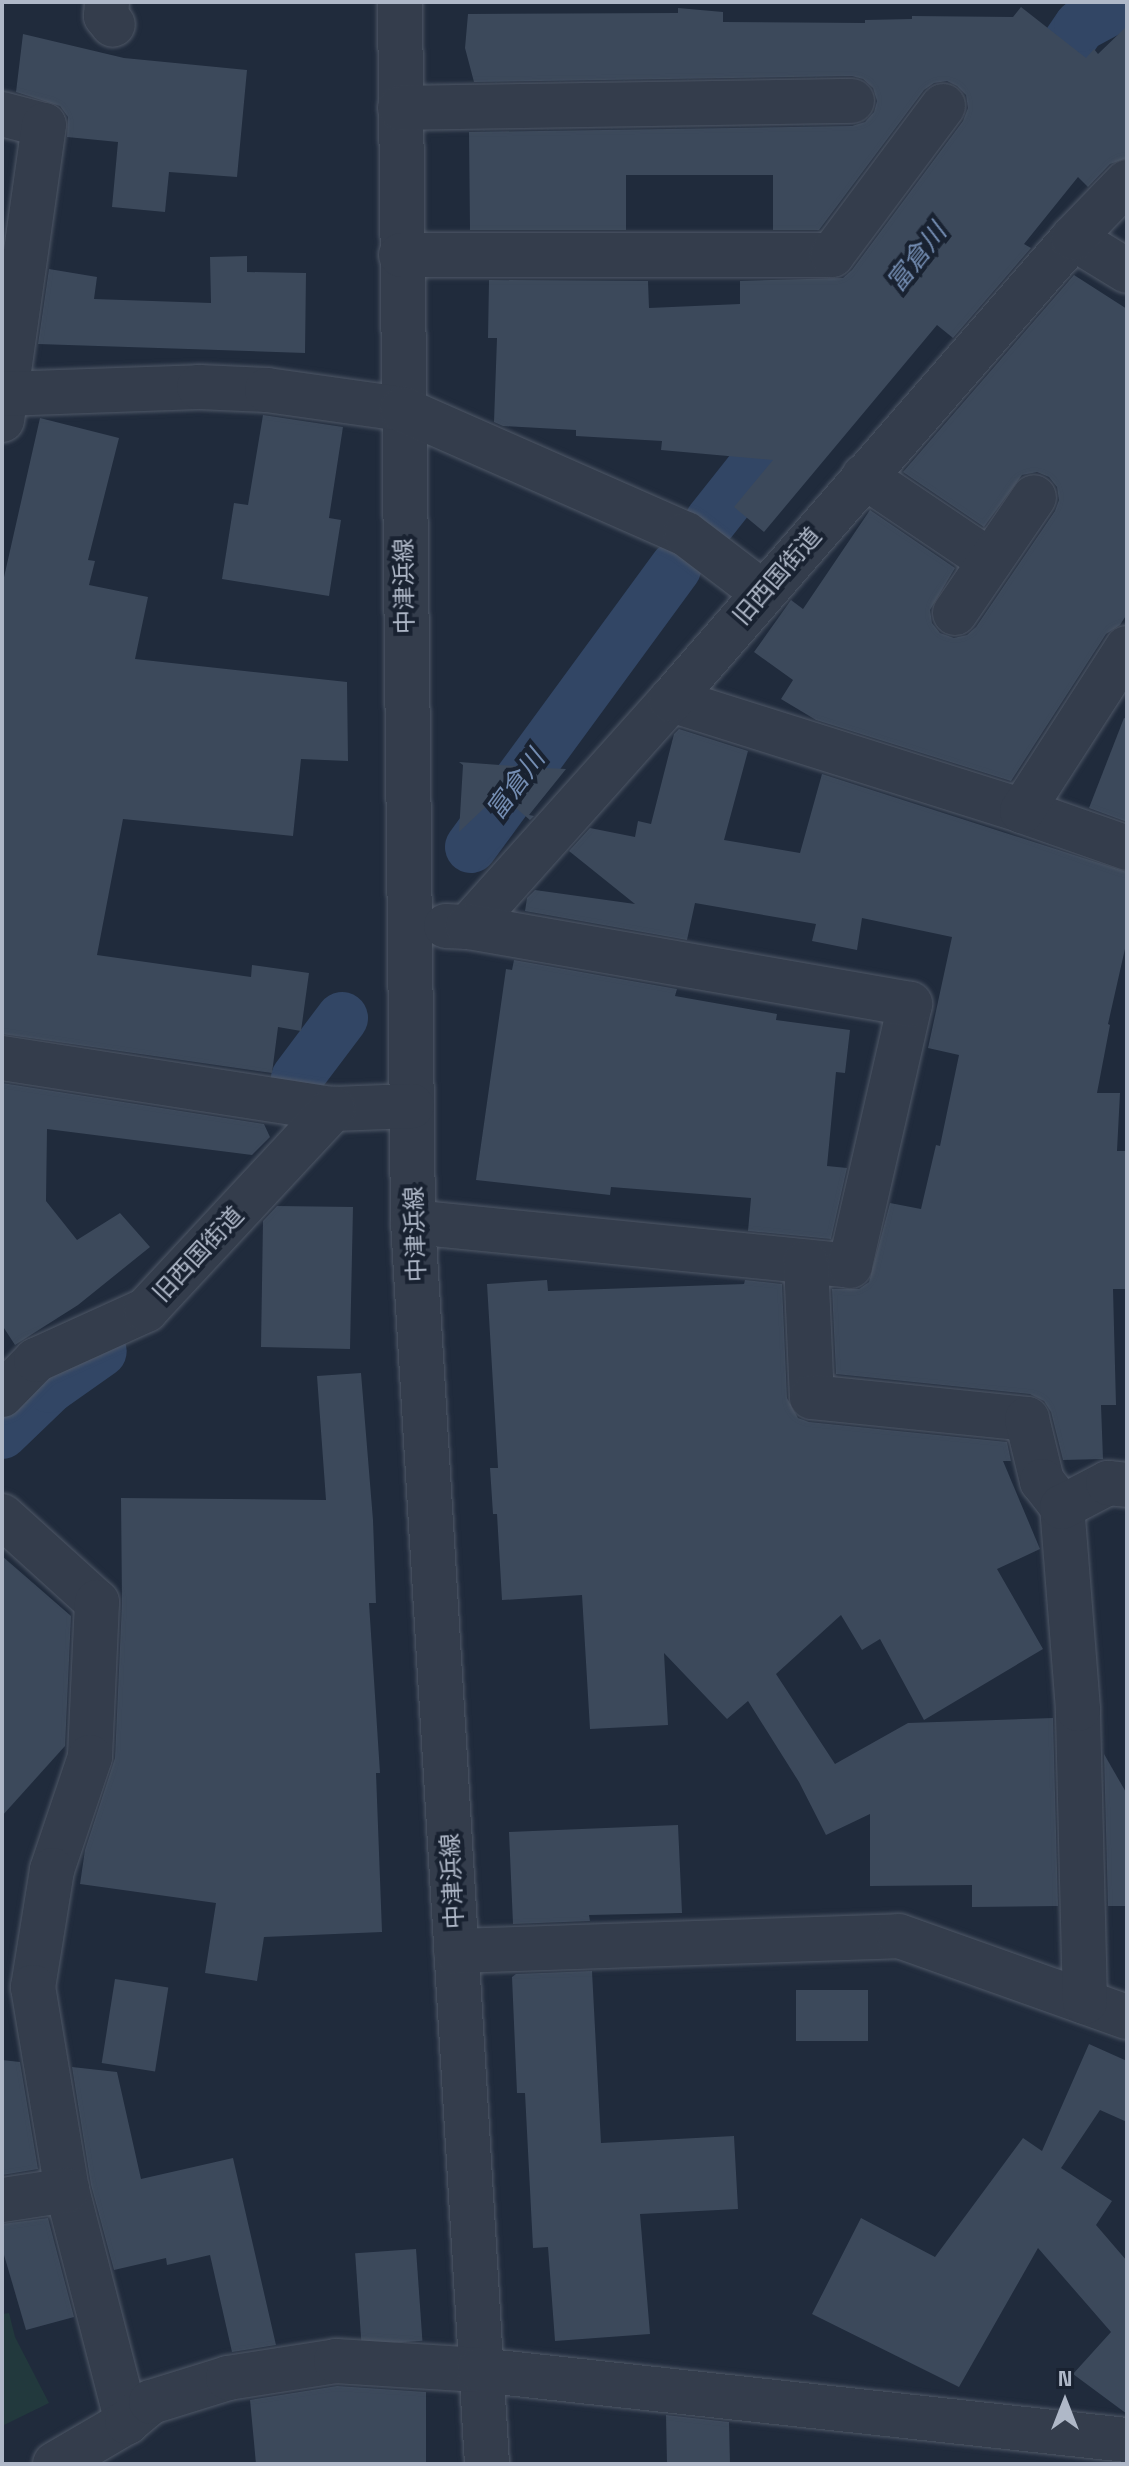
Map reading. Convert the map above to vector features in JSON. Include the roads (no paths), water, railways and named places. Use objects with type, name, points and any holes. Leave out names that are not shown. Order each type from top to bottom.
[{"type":"street","name":"中津浜線","points":[[400,2],[407,926],[413,1222],[487,2464]]},
{"type":"street","points":[[400,108],[852,101]]},
{"type":"street","points":[[401,255],[832,255],[943,106]]},
{"type":"street","points":[[2,114],[44,125],[4,403],[199,387],[267,390],[402,409],[686,534],[762,592]]},
{"type":"street","name":"旧西国街道","points":[[468,927],[671,700],[1073,238],[1127,182]]},
{"type":"street","points":[[1073,238],[1127,271]]},
{"type":"street","points":[[864,476],[990,561]]},
{"type":"street","points":[[955,613],[1034,497]]},
{"type":"street","points":[[1022,811],[1127,648]]},
{"type":"street","points":[[671,700],[1022,811],[1127,848]]},
{"type":"street","points":[[407,926],[468,927],[910,1004],[850,1266],[413,1222]]},
{"type":"street","points":[[2,1058],[333,1109],[412,1106]]},
{"type":"street","name":"旧西国街道","points":[[2,1395],[36,1360],[146,1310],[333,1109]]},
{"type":"street","points":[[806,1262],[812,1397],[1027,1419],[1042,1481],[1062,1507],[1078,1709],[1085,2002]]},
{"type":"street","points":[[1062,1507],[1108,1483],[1127,1485]]},
{"type":"street","points":[[2,1516],[97,1602],[90,1757],[52,1870],[33,1987],[67,2190],[127,2422]]},
{"type":"street","points":[[456,1951],[899,1936],[1127,2017]]},
{"type":"street","points":[[2,2200],[67,2190]]},
{"type":"street","points":[[55,2464],[127,2422],[151,2402],[228,2378],[336,2361],[479,2370],[1127,2440]]},
{"type":"waterway","name":"富倉川","points":[[1029,101],[1080,26],[1124,2]]},
{"type":"waterway","name":"富倉川","points":[[711,521],[803,405]]},
{"type":"waterway","name":"富倉川","points":[[471,847],[675,568]]},
{"type":"waterway","name":"富倉川","points":[[297,1078],[342,1018]]},
{"type":"waterway","name":"富倉川","points":[[2,1433],[50,1387],[101,1351]]}]
